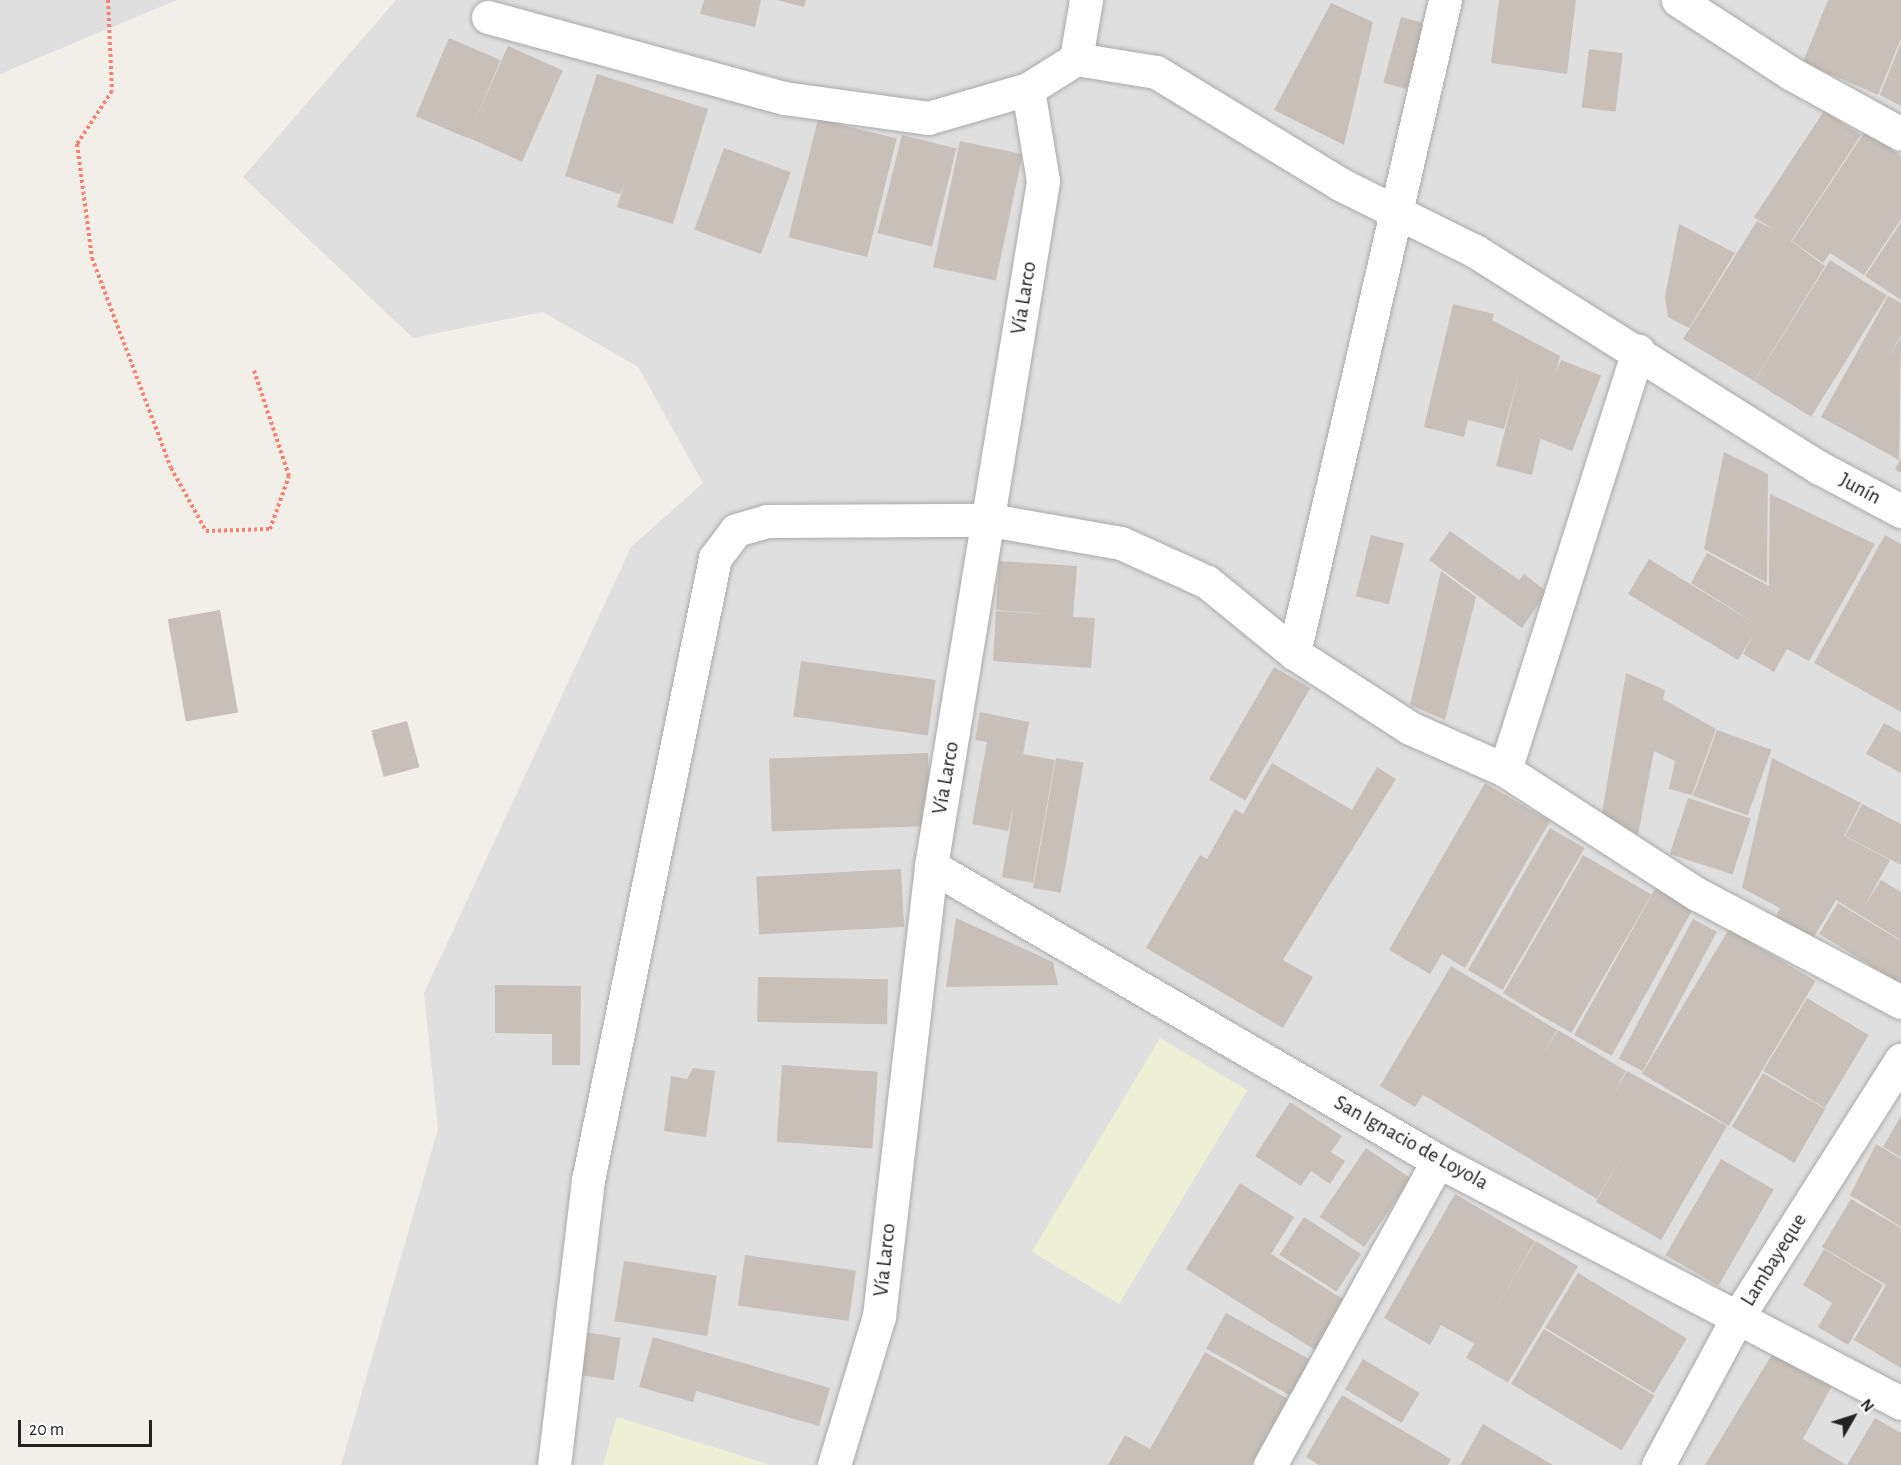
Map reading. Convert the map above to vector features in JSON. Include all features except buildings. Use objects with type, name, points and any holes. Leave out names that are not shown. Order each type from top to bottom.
[{"type":"street","points":[[488,17],[784,98],[928,118],[1028,89],[1076,59],[1086,0]]},
{"type":"street","points":[[1293,653],[1398,213],[1445,0]]},
{"type":"street","points":[[1678,0],[1792,74],[1901,134]]},
{"type":"street","name":"Junín","points":[[1076,59],[1156,72],[1398,213],[1475,251],[1638,351],[1820,468],[1901,511]]},
{"type":"street","name":"Vía Larco","points":[[834,1465],[879,1316],[931,866],[990,520],[1043,182],[1028,89]]},
{"type":"street","points":[[1505,770],[1638,351]]},
{"type":"street","points":[[554,1465],[588,1180],[715,558],[736,530],[767,521],[990,520],[1121,543],[1207,582],[1293,653],[1410,728],[1505,770],[1697,894],[1901,1002]]},
{"type":"street","name":"San Ignacio de Loyola","points":[[931,866],[1438,1161],[1901,1403]]},
{"type":"street","name":"Lambayeque","points":[[1658,1465],[1737,1318],[1901,1060]]},
{"type":"street","points":[[1270,1465],[1438,1161]]},
{"type":"path","points":[[108,0],[112,91],[77,144],[92,258],[171,468],[206,531],[270,529],[289,476],[254,371]]},
{"type":"shaded area","points":[[0,0],[177,0],[0,74]]},
{"type":"shaded area","points":[[396,0],[1901,0],[1901,1465],[341,1465],[438,1129],[424,993],[631,547],[703,483],[638,367],[543,312],[413,338],[243,177]]},
{"type":"green space","points":[[1160,1038],[1247,1091],[1119,1304],[1032,1251]]},
{"type":"green space","points":[[617,1417],[770,1465],[603,1465]]}]
